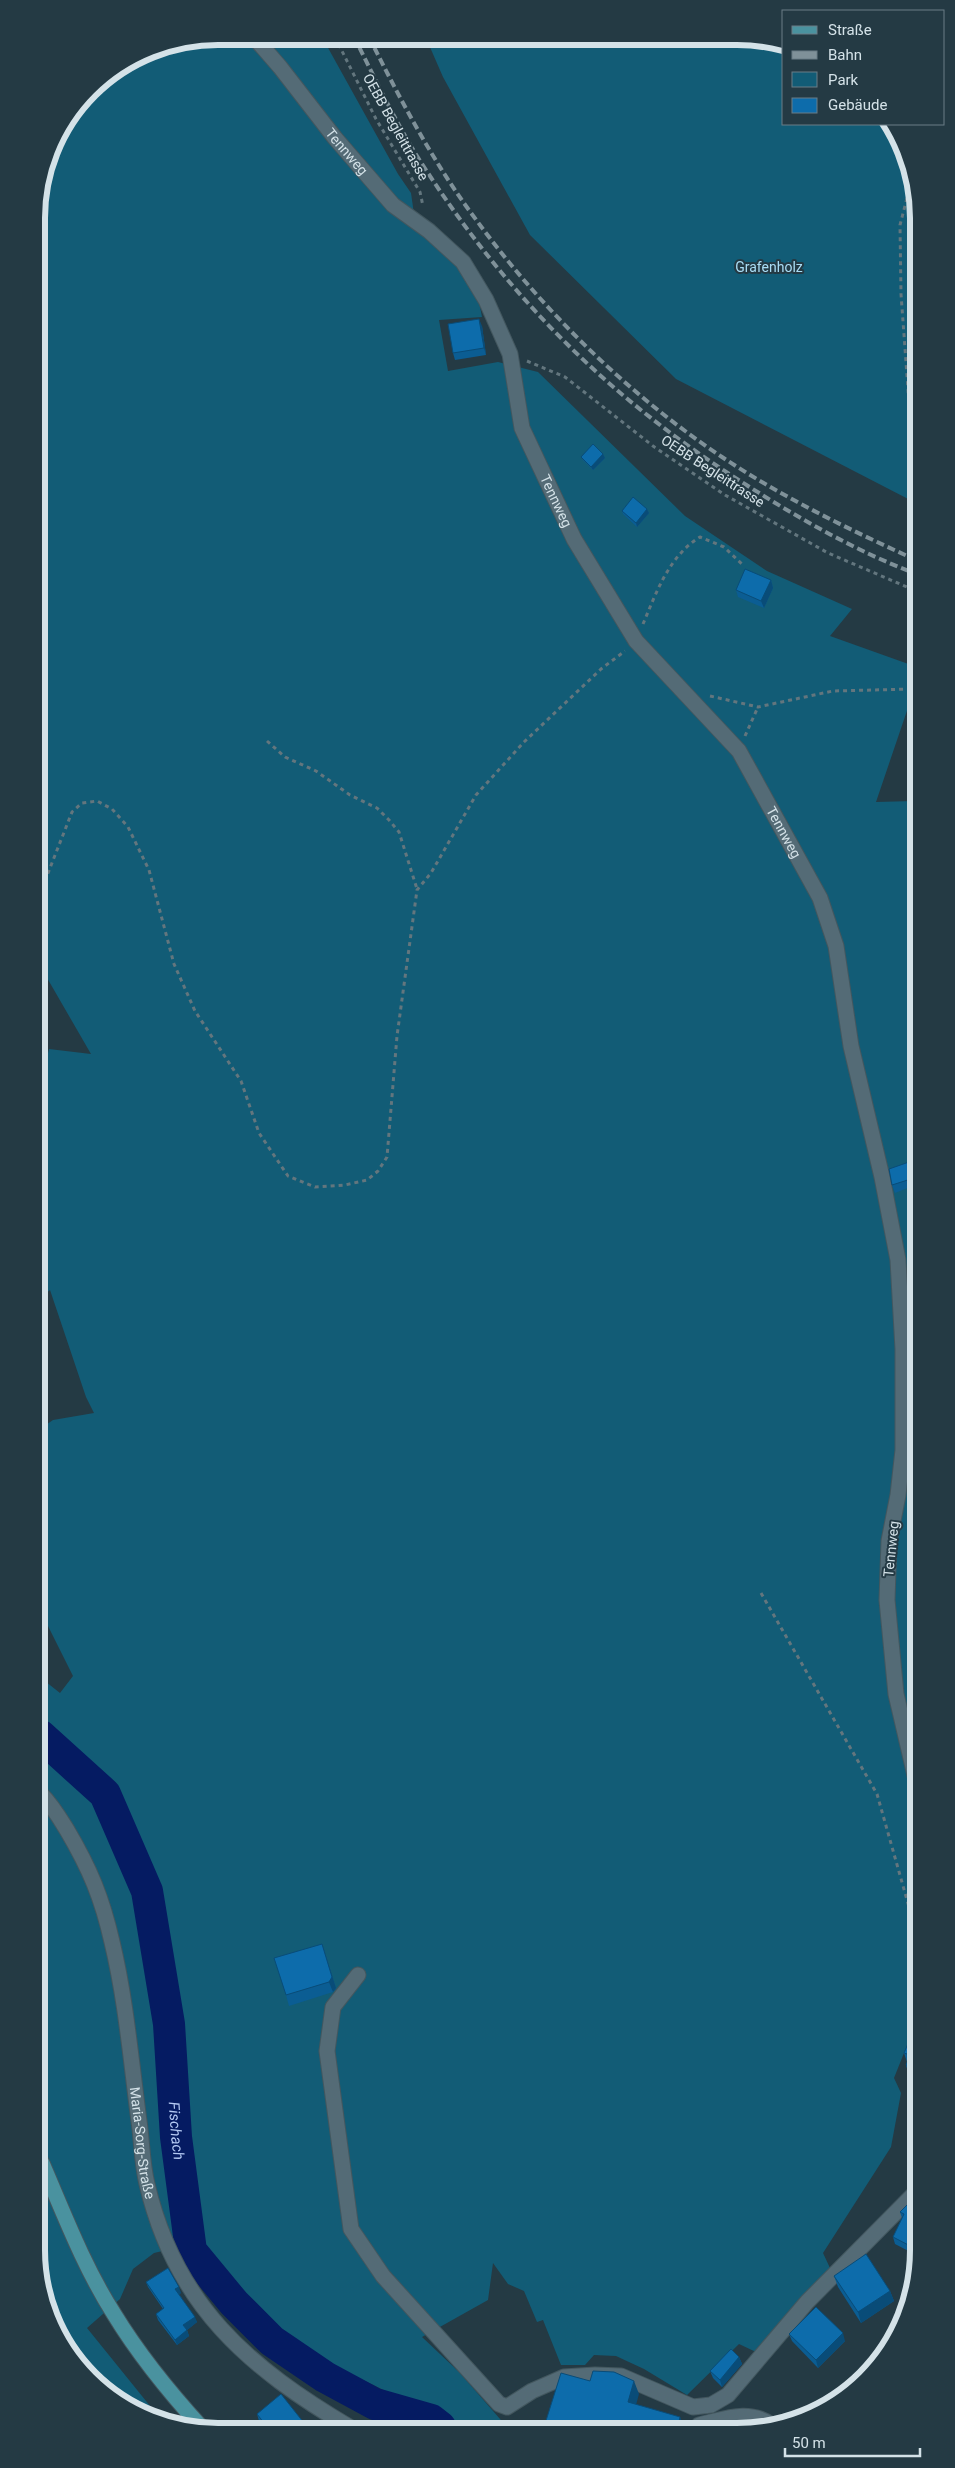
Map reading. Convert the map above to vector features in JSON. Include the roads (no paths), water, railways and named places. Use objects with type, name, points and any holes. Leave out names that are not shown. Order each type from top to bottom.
[{"type":"main road","points":[[45,2170],[75,2241],[114,2314],[170,2392],[196,2422]]},
{"type":"street","name":"Tennweg","points":[[261,45],[334,138],[393,205],[429,231],[463,262],[486,300],[510,354],[522,428],[574,539],[636,641],[739,752],[820,898],[836,946],[851,1046],[882,1177],[898,1260],[903,1349],[903,1450],[898,1495],[889,1541],[887,1600],[896,1694],[910,1754]]},
{"type":"street","name":"Maria-Sorg-Straße","points":[[45,1798],[50,1803],[89,1867],[106,1915],[120,1974],[147,2184],[172,2260],[203,2307],[244,2353],[272,2377],[343,2423]]},
{"type":"street","points":[[358,1975],[333,2007],[327,2051],[350,2229],[383,2276],[499,2404],[507,2407],[532,2391],[564,2377],[596,2375],[621,2376],[693,2407],[711,2405],[728,2395],[807,2302],[910,2198]]},
{"type":"street","points":[[707,2423],[738,2415],[764,2421]]},
{"type":"waterway","name":"Fischach","points":[[45,1740],[105,1794],[147,1891],[169,2024],[176,2137],[191,2251],[234,2303],[272,2341],[325,2377],[375,2404],[431,2420],[435,2423]]},
{"type":"railway","points":[[358,45],[406,138],[459,218],[494,264],[569,346],[653,420],[699,454],[748,486],[829,534],[910,571]]},
{"type":"railway","points":[[373,45],[419,132],[461,199],[530,287],[589,350],[687,433],[745,472],[816,512],[910,557]]},
{"type":"park label","name":"Grafenholz","points":[[769,267]]}]
